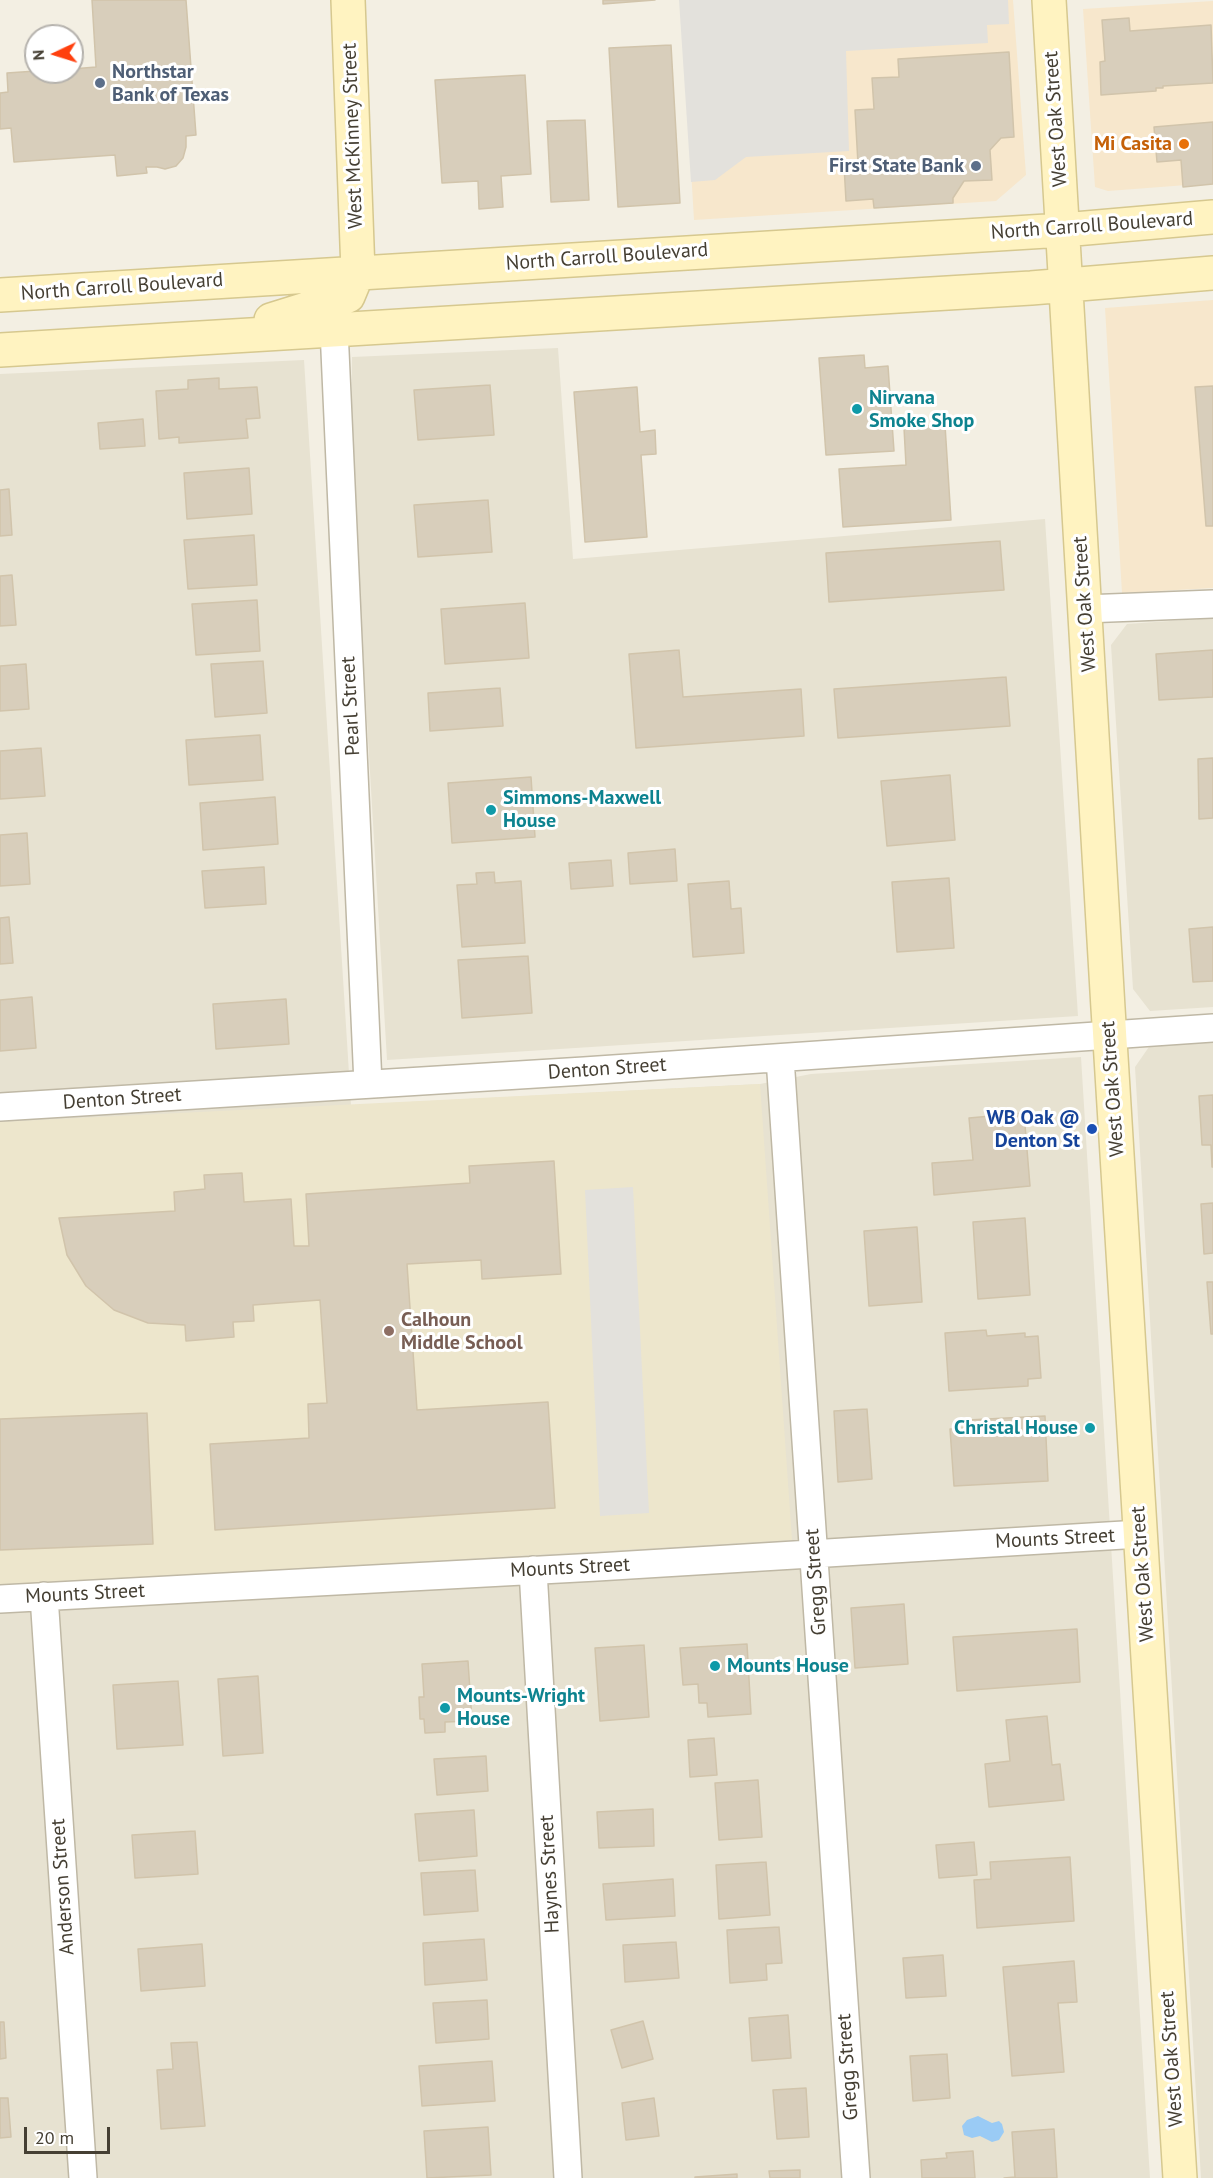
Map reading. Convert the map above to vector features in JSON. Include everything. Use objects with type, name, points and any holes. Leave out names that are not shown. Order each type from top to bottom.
[{"type":"main road","name":"West McKinney Street","points":[[348,0],[358,273]]},
{"type":"main road","name":"West Oak Street","points":[[1049,0],[1180,2178]]},
{"type":"main road","name":"North Carroll Boulevard","points":[[0,295],[1063,230],[1213,217]]},
{"type":"main road","points":[[220,336],[348,296],[358,273]]},
{"type":"main road","points":[[0,350],[1066,285],[1213,273]]},
{"type":"street","name":"Pearl Street","points":[[334,329],[368,1084]]},
{"type":"street","points":[[1084,609],[1213,604]]},
{"type":"street","name":"Denton Street","points":[[0,1107],[1213,1028]]},
{"type":"street","name":"Gregg Street","points":[[780,1058],[856,2178]]},
{"type":"street","name":"Mounts Street","points":[[0,1599],[1140,1534]]},
{"type":"street","name":"Haynes Street","points":[[533,1570],[568,2178]]},
{"type":"street","name":"Anderson Street","points":[[44,1596],[83,2178]]},
{"type":"shaded area","points":[[679,0],[1008,0],[1009,24],[987,25],[988,43],[846,51],[849,151],[746,157],[715,180],[691,182]]},
{"type":"shaded area","points":[[681,0],[1013,0],[1026,175],[996,201],[694,220]]},
{"type":"shaded area","points":[[1213,1],[1213,183],[1108,191],[1095,187],[1083,9]]},
{"type":"shaded area","points":[[1213,300],[1213,588],[1122,593],[1105,308]]},
{"type":"shaded area","points":[[558,348],[573,559],[1045,519],[1078,1016],[387,1060],[351,450],[352,357]]},
{"type":"shaded area","points":[[304,360],[351,1105],[760,1084],[811,1074],[1081,1057],[1150,2178],[0,2178],[0,374]]},
{"type":"shaded area","points":[[1213,618],[1213,1007],[1150,1011],[1133,989],[1111,645],[1127,624]]},
{"type":"shaded area","points":[[1213,1040],[1213,2178],[1201,2178],[1135,1067],[1151,1044]]},
{"type":"shaded area","name":"Calhoun Middle School","points":[[760,1084],[792,1540],[0,1586],[0,1122]]},
{"type":"shaded area","points":[[633,1187],[649,1513],[600,1516],[585,1190]]},
{"type":"water","points":[[978,2116],[992,2123],[999,2121],[1002,2124],[1004,2132],[999,2140],[992,2142],[980,2136],[972,2138],[964,2135],[962,2126],[967,2120]]},
{"type":"building","name":"Northstar Bank of Texas","points":[[92,0],[186,0],[196,135],[186,136],[183,158],[176,166],[165,169],[146,167],[147,173],[117,176],[115,155],[14,162],[11,128],[0,129],[0,93],[8,92],[7,73],[24,72],[24,84],[84,84],[84,68],[96,67]]},
{"type":"building","points":[[603,0],[655,0],[603,4]]},
{"type":"building","points":[[1129,18],[1130,31],[1211,25],[1213,83],[1163,86],[1163,88],[1156,88],[1156,91],[1101,95],[1100,62],[1105,61],[1102,20]]},
{"type":"building","points":[[671,45],[680,203],[618,207],[609,48]]},
{"type":"building","points":[[1009,52],[1014,137],[1001,138],[990,150],[992,180],[964,181],[953,198],[953,203],[874,208],[873,199],[846,201],[844,165],[858,164],[855,110],[874,109],[872,78],[899,77],[898,59]]},
{"type":"building","points":[[525,75],[531,174],[501,176],[503,207],[479,209],[478,181],[442,183],[435,80]]},
{"type":"building","points":[[585,120],[589,200],[551,202],[547,121]]},
{"type":"building","name":"Mi Casita","points":[[1213,122],[1213,184],[1183,187],[1181,160],[1157,162],[1154,127]]},
{"type":"building","name":"Nirvana Smoke Shop","points":[[864,355],[865,368],[888,366],[894,451],[826,455],[819,358]]},
{"type":"building","points":[[219,378],[219,389],[257,387],[260,418],[246,419],[248,438],[179,443],[179,437],[159,439],[156,391],[188,389],[188,380]]},
{"type":"building","points":[[490,385],[494,435],[418,440],[414,390]]},
{"type":"building","points":[[1213,386],[1213,526],[1206,526],[1195,387]]},
{"type":"building","points":[[637,387],[640,432],[655,430],[656,454],[641,455],[647,537],[585,542],[574,392]]},
{"type":"building","points":[[143,419],[145,446],[100,449],[98,423]]},
{"type":"building","points":[[945,425],[951,520],[843,527],[839,469],[906,465],[904,428]]},
{"type":"building","points":[[249,468],[252,514],[187,519],[184,473]]},
{"type":"building","points":[[9,489],[12,535],[0,536],[0,490]]},
{"type":"building","points":[[488,500],[492,552],[418,557],[414,505]]},
{"type":"building","points":[[254,535],[257,585],[188,589],[184,540]]},
{"type":"building","points":[[1000,541],[1004,590],[829,602],[826,553]]},
{"type":"building","points":[[12,575],[16,625],[0,626],[0,576]]},
{"type":"building","points":[[257,600],[260,651],[196,655],[192,604]]},
{"type":"building","points":[[525,603],[529,658],[445,664],[441,609]]},
{"type":"building","points":[[679,650],[683,697],[801,689],[804,736],[636,748],[629,654]]},
{"type":"building","points":[[1213,650],[1213,697],[1159,700],[1156,654]]},
{"type":"building","points":[[263,661],[267,713],[215,717],[211,664]]},
{"type":"building","points":[[26,664],[29,709],[0,711],[0,666]]},
{"type":"building","points":[[1006,677],[1010,726],[838,738],[834,689]]},
{"type":"building","points":[[500,688],[503,726],[430,731],[428,693]]},
{"type":"building","points":[[260,735],[263,780],[189,785],[186,740]]},
{"type":"building","points":[[41,748],[45,796],[0,799],[0,751]]},
{"type":"building","points":[[1213,758],[1213,818],[1199,819],[1198,759]]},
{"type":"building","points":[[950,775],[955,840],[887,846],[881,781]]},
{"type":"building","name":"Simmons-Maxwell House","points":[[531,777],[535,837],[452,843],[448,783]]},
{"type":"building","points":[[275,797],[278,844],[203,850],[200,803]]},
{"type":"building","points":[[27,833],[30,884],[0,886],[0,835]]},
{"type":"building","points":[[675,849],[677,881],[630,884],[628,853]]},
{"type":"building","points":[[611,860],[613,886],[571,889],[569,863]]},
{"type":"building","points":[[264,867],[266,904],[205,908],[202,871]]},
{"type":"building","points":[[494,872],[495,883],[521,881],[525,943],[462,947],[457,885],[477,884],[476,873]]},
{"type":"building","points":[[949,878],[954,948],[897,952],[892,882]]},
{"type":"building","points":[[729,881],[731,909],[741,908],[744,953],[693,957],[688,884]]},
{"type":"building","points":[[9,917],[13,963],[0,964],[0,918]]},
{"type":"building","points":[[1213,927],[1213,981],[1193,982],[1189,929]]},
{"type":"building","points":[[528,956],[532,1013],[462,1018],[458,960]]},
{"type":"building","points":[[32,997],[36,1048],[0,1051],[0,1000]]},
{"type":"building","points":[[286,999],[289,1044],[216,1049],[213,1004]]},
{"type":"building","points":[[1213,1095],[1212,1167],[1211,1145],[1202,1145],[1199,1096]]},
{"type":"building","points":[[1024,1113],[1030,1186],[934,1195],[932,1163],[973,1160],[969,1118]]},
{"type":"building","points":[[554,1161],[561,1274],[482,1279],[481,1260],[407,1264],[417,1410],[548,1402],[555,1508],[215,1530],[210,1444],[309,1438],[308,1404],[327,1403],[320,1300],[253,1305],[254,1321],[233,1322],[234,1337],[186,1341],[185,1325],[148,1323],[114,1310],[86,1286],[67,1255],[59,1218],[175,1211],[174,1192],[205,1189],[204,1175],[242,1173],[244,1202],[291,1199],[294,1246],[309,1246],[306,1194],[470,1183],[469,1166]]},
{"type":"building","points":[[1213,1203],[1213,1253],[1204,1254],[1201,1204]]},
{"type":"building","points":[[1025,1218],[1030,1295],[978,1299],[973,1222]]},
{"type":"building","points":[[917,1227],[922,1302],[869,1306],[864,1231]]},
{"type":"building","points":[[1207,1282],[1213,1282],[1213,1334],[1211,1334]]},
{"type":"building","points":[[986,1330],[987,1336],[1025,1333],[1025,1337],[1038,1336],[1041,1378],[1028,1379],[1028,1386],[949,1391],[945,1333]]},
{"type":"building","points":[[867,1409],[872,1479],[838,1482],[834,1411]]},
{"type":"building","points":[[147,1413],[153,1544],[0,1550],[0,1419]]},
{"type":"building","name":"Christal House","points":[[1045,1416],[1048,1481],[954,1486],[950,1429],[968,1428],[968,1420]]},
{"type":"building","points":[[904,1604],[908,1664],[855,1668],[851,1608]]},
{"type":"building","points":[[1077,1629],[1080,1682],[957,1691],[953,1637]]},
{"type":"building","name":"Mounts House","points":[[747,1644],[751,1714],[708,1717],[707,1703],[699,1703],[698,1684],[683,1685],[680,1648]]},
{"type":"building","points":[[644,1645],[649,1717],[600,1721],[595,1648]]},
{"type":"building","name":"Mounts-Wright House","points":[[468,1661],[472,1721],[445,1722],[445,1732],[425,1733],[424,1719],[420,1719],[419,1697],[424,1697],[422,1664]]},
{"type":"building","points":[[258,1676],[263,1753],[223,1756],[218,1679]]},
{"type":"building","points":[[178,1681],[183,1745],[117,1749],[113,1685]]},
{"type":"building","points":[[1047,1716],[1052,1765],[1060,1764],[1064,1800],[989,1807],[985,1764],[1010,1761],[1006,1720]]},
{"type":"building","points":[[714,1738],[717,1775],[690,1777],[688,1740]]},
{"type":"building","points":[[486,1756],[488,1791],[437,1795],[434,1759]]},
{"type":"building","points":[[758,1780],[762,1837],[719,1840],[715,1783]]},
{"type":"building","points":[[653,1809],[654,1846],[599,1848],[597,1812]]},
{"type":"building","points":[[474,1810],[477,1856],[419,1861],[415,1814]]},
{"type":"building","points":[[195,1831],[198,1874],[135,1878],[132,1835]]},
{"type":"building","points":[[974,1842],[977,1875],[939,1878],[936,1845]]},
{"type":"building","points":[[1070,1857],[1074,1921],[977,1928],[974,1880],[991,1879],[990,1862]]},
{"type":"building","points":[[766,1862],[770,1915],[719,1919],[716,1865]]},
{"type":"building","points":[[475,1870],[478,1911],[424,1915],[421,1873]]},
{"type":"building","points":[[673,1879],[675,1916],[606,1920],[603,1884]]},
{"type":"building","points":[[779,1927],[782,1963],[766,1964],[767,1980],[730,1983],[727,1930]]},
{"type":"building","points":[[484,1939],[487,1980],[425,1985],[423,1943]]},
{"type":"building","points":[[676,1942],[679,1978],[625,1982],[623,1945]]},
{"type":"building","points":[[202,1944],[205,1986],[141,1991],[138,1949]]},
{"type":"building","points":[[943,1955],[946,1996],[906,1998],[903,1958]]},
{"type":"building","points":[[1074,1961],[1077,2002],[1058,2003],[1064,2072],[1012,2076],[1003,1967]]},
{"type":"building","points":[[487,2000],[489,2039],[436,2043],[433,2003]]},
{"type":"building","points":[[788,2015],[791,2058],[752,2061],[749,2018]]},
{"type":"building","points":[[643,2021],[653,2059],[622,2068],[611,2030]]},
{"type":"building","points":[[0,2022],[4,2022],[6,2058],[0,2059]]},
{"type":"building","points":[[197,2042],[205,2126],[161,2129],[157,2070],[173,2069],[171,2043]]},
{"type":"building","points":[[947,2054],[950,2098],[913,2101],[910,2056]]},
{"type":"building","points":[[492,2061],[495,2101],[422,2106],[419,2066]]},
{"type":"building","points":[[806,2088],[809,2137],[777,2139],[773,2090]]},
{"type":"building","points":[[0,2098],[8,2098],[11,2137],[0,2138]]},
{"type":"building","points":[[654,2098],[659,2136],[626,2140],[622,2103]]},
{"type":"building","points":[[488,2127],[491,2175],[427,2178],[424,2131]]},
{"type":"building","points":[[1054,2129],[1057,2178],[1004,2178],[1015,2177],[1012,2132]]},
{"type":"building","points":[[973,2151],[975,2178],[922,2178],[921,2160],[947,2158],[946,2153]]},
{"type":"building","points":[[800,2170],[800,2178],[770,2178],[769,2171]]},
{"type":"building","points":[[737,2174],[737,2178],[695,2178],[695,2177]]},
{"type":"place","name":"Northstar Bank of Texas","points":[[100,83]]},
{"type":"place","name":"Mi Casita","points":[[1184,144]]},
{"type":"place","name":"First State Bank","points":[[976,166]]},
{"type":"place","name":"Nirvana Smoke Shop","points":[[857,409]]},
{"type":"place","name":"Simmons-Maxwell House","points":[[491,810]]},
{"type":"place","name":"WB Oak @ Denton St","points":[[1092,1129]]},
{"type":"place","name":"Calhoun Middle School","points":[[389,1331]]},
{"type":"place","name":"Christal House","points":[[1090,1428]]},
{"type":"place","name":"Mounts House","points":[[715,1666]]},
{"type":"place","name":"Mounts-Wright House","points":[[445,1708]]}]
